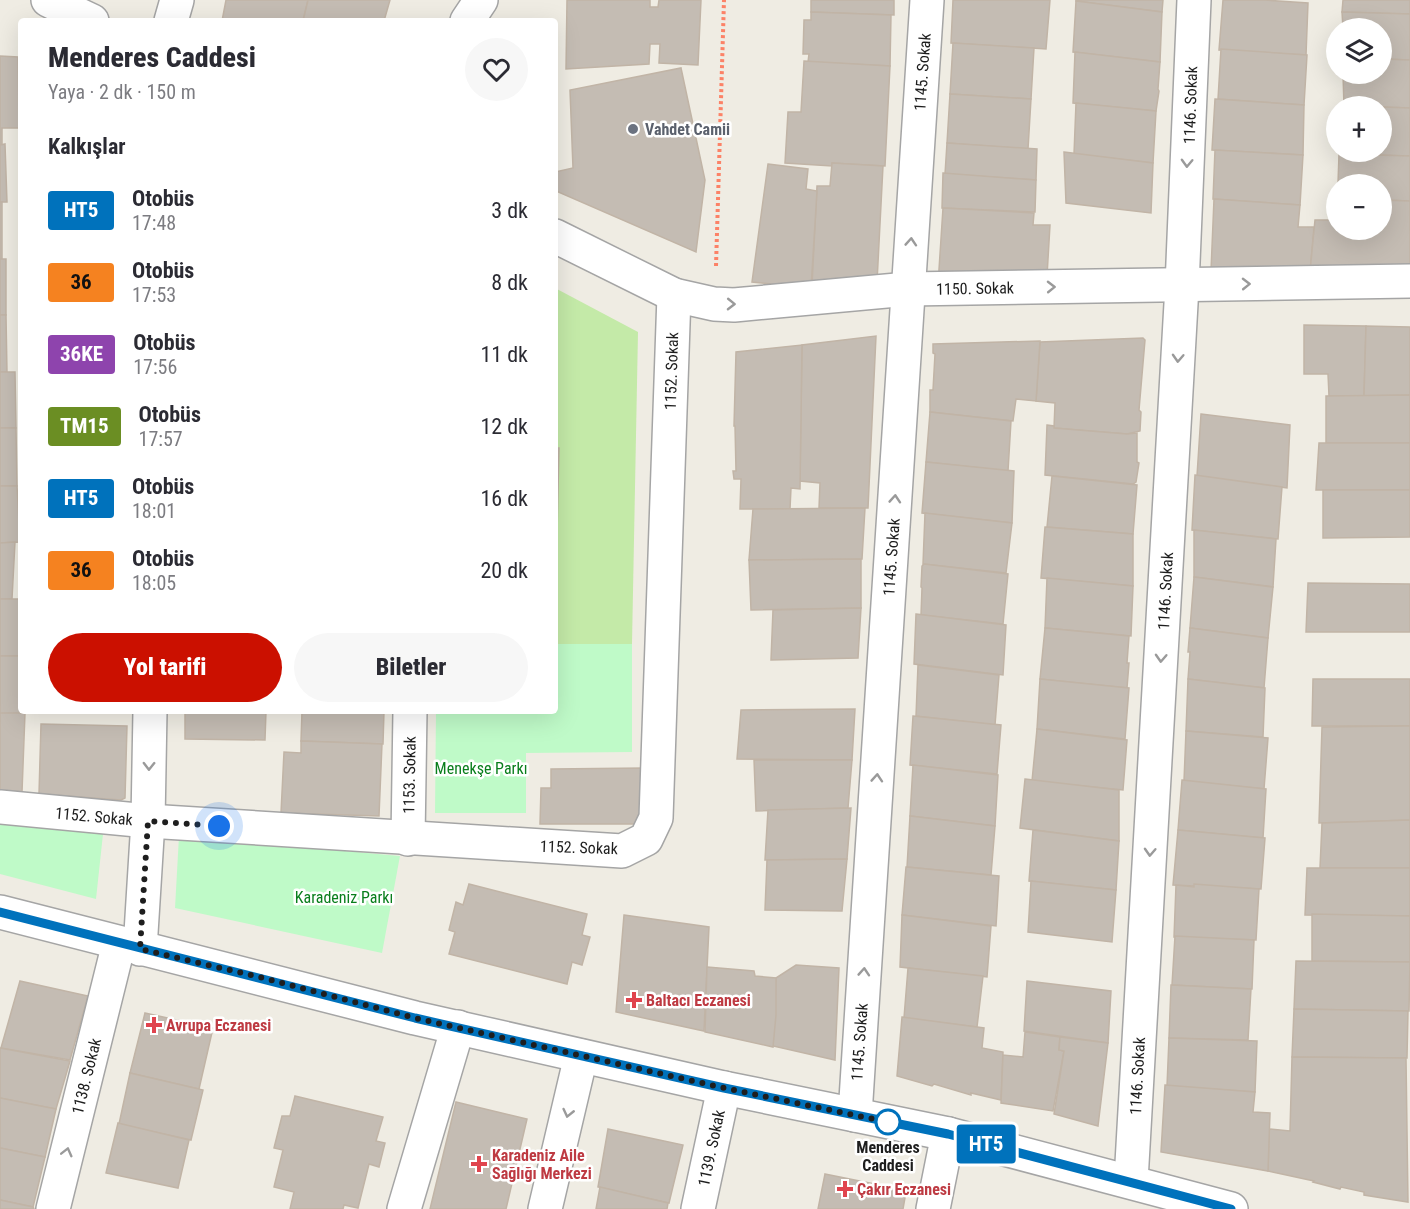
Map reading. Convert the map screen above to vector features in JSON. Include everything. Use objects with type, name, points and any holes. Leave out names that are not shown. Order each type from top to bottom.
[{"type":"street","points":[[48,0],[86,18]]},
{"type":"street","points":[[172,18],[177,0]]},
{"type":"street","points":[[468,18],[481,0]]},
{"type":"street","name":"1145. Sokak","points":[[855,1115],[927,0]]},
{"type":"street","name":"1146. Sokak","points":[[1131,1181],[1182,286],[1194,0]]},
{"type":"street","name":"1150. Sokak","points":[[558,237],[674,295],[714,304],[734,305],[908,289],[1410,281]]},
{"type":"street","name":"1152. Sokak","points":[[0,807],[148,821],[622,851],[646,839],[656,818],[674,295]]},
{"type":"street","name":"1138. Sokak","points":[[53,1209],[129,946],[148,821],[150,714]]},
{"type":"street","name":"1153. Sokak","points":[[408,839],[410,714]]},
{"type":"street","points":[[0,912],[129,946],[581,1056],[948,1134],[1231,1209]]},
{"type":"street","points":[[404,1209],[458,1027]]},
{"type":"street","points":[[545,1209],[581,1056]]},
{"type":"street","name":"1139. Sokak","points":[[698,1209],[724,1088]]},
{"type":"street","points":[[933,1209],[948,1134]]},
{"type":"path","points":[[714,304],[724,0]]},
{"type":"green space","points":[[558,290],[638,332],[632,644],[558,644]]},
{"type":"green space","name":"Menekşe Parkı","points":[[558,644],[632,644],[632,752],[526,753],[526,813],[435,813],[436,714],[558,714]]},
{"type":"green space","points":[[0,822],[103,834],[96,899],[0,874]]},
{"type":"green space","name":"Karadeniz Parkı","points":[[179,836],[400,856],[382,953],[175,908]]},
{"type":"building","points":[[226,0],[308,0],[304,18],[223,18]]},
{"type":"building","points":[[308,0],[390,0],[385,18],[304,18]]},
{"type":"building","points":[[567,0],[650,0],[650,7],[658,7],[659,0],[701,0],[698,65],[659,63],[660,44],[650,44],[649,64],[566,69]]},
{"type":"building","points":[[811,0],[894,0],[894,15],[811,12]]},
{"type":"building","points":[[953,0],[1050,0],[1046,49],[951,43]]},
{"type":"building","points":[[1076,0],[1163,0],[1162,12]]},
{"type":"building","points":[[1223,0],[1308,3],[1306,55],[1219,50]]},
{"type":"building","points":[[1343,0],[1410,0],[1410,14],[1342,12]]},
{"type":"building","points":[[1076,1],[1162,12],[1160,62],[1073,52]]},
{"type":"building","points":[[811,12],[891,15],[890,66],[808,62],[809,54],[803,54],[804,20],[811,20]]},
{"type":"building","points":[[1342,12],[1410,14],[1410,60],[1392,59],[1392,18],[1342,18]]},
{"type":"building","points":[[953,43],[1034,48],[1031,99],[950,94]]},
{"type":"building","points":[[1221,49],[1307,55],[1304,105],[1218,99]]},
{"type":"building","points":[[1075,52],[1160,62],[1156,111],[1073,103]]},
{"type":"building","points":[[0,56],[18,57],[18,128],[2,128],[2,145],[0,145]]},
{"type":"building","points":[[1392,59],[1410,60],[1410,108],[1392,107],[1392,96],[1344,96],[1343,84],[1392,84]]},
{"type":"building","points":[[804,61],[890,66],[885,166],[785,163],[788,112],[801,112]]},
{"type":"building","name":"Vahdet Camii","points":[[681,68],[705,180],[696,252],[558,192],[558,171],[573,168],[570,90]]},
{"type":"building","points":[[950,94],[1031,99],[1028,149],[947,143]]},
{"type":"building","points":[[1215,99],[1304,105],[1303,155],[1212,150]]},
{"type":"building","points":[[1076,103],[1156,111],[1153,163],[1074,154]]},
{"type":"building","points":[[1392,107],[1410,108],[1410,156],[1392,155]]},
{"type":"building","points":[[947,143],[1037,149],[1036,180],[945,174]]},
{"type":"building","points":[[5,144],[7,202],[0,202],[0,145]]},
{"type":"building","points":[[1215,150],[1303,155],[1300,205],[1213,199]]},
{"type":"building","points":[[1064,152],[1153,163],[1151,213],[1066,203]]},
{"type":"building","points":[[1392,155],[1410,156],[1410,201],[1392,200],[1392,174],[1338,174],[1339,162],[1392,162]]},
{"type":"building","points":[[832,163],[883,166],[877,282],[812,285],[817,186],[830,186]]},
{"type":"building","points":[[768,164],[808,169],[806,189],[817,191],[811,288],[752,282]]},
{"type":"building","points":[[943,173],[1036,180],[1035,212],[942,208]]},
{"type":"building","points":[[1214,199],[1300,205],[1298,227],[1314,227],[1310,272],[1211,271]]},
{"type":"building","points":[[1392,200],[1410,201],[1410,270],[1310,272],[1315,220],[1326,220],[1326,240],[1392,240]]},
{"type":"building","points":[[0,202],[2,202],[2,259],[0,259]]},
{"type":"building","points":[[943,208],[1034,213],[1033,225],[1050,225],[1047,276],[938,285]]},
{"type":"building","points":[[0,259],[6,259],[6,315],[0,315]]},
{"type":"building","points":[[0,315],[6,315],[7,372],[0,372]]},
{"type":"building","points":[[1304,325],[1366,326],[1364,396],[1329,396],[1328,374],[1304,374]]},
{"type":"building","points":[[1366,326],[1410,327],[1410,395],[1364,396]]},
{"type":"building","points":[[876,336],[868,508],[819,508],[820,483],[800,481],[802,345]]},
{"type":"building","points":[[1143,338],[1145,340],[1139,410],[1141,412],[1140,431],[1127,434],[1054,428],[1055,403],[1036,401],[1040,342]]},
{"type":"building","points":[[1040,341],[1036,401],[1016,399],[1013,421],[930,412],[930,390],[933,390],[935,354],[933,344]]},
{"type":"building","points":[[802,345],[800,489],[791,488],[790,509],[740,509],[741,479],[734,479],[733,471],[736,471],[734,426],[736,352]]},
{"type":"building","points":[[0,372],[15,372],[16,428],[0,428]]},
{"type":"building","points":[[1410,395],[1410,443],[1326,443],[1326,396]]},
{"type":"building","points":[[930,412],[1011,421],[1008,471],[926,462]]},
{"type":"building","points":[[1201,414],[1290,425],[1287,488],[1197,476]]},
{"type":"building","points":[[1047,425],[1054,426],[1054,428],[1137,433],[1137,462],[1139,463],[1136,482],[1133,484],[1045,475]]},
{"type":"building","points":[[0,428],[16,428],[17,486],[0,486]]},
{"type":"building","points":[[1319,443],[1410,443],[1410,490],[1316,490]]},
{"type":"building","points":[[926,462],[1014,471],[1012,523],[922,513]]},
{"type":"building","points":[[1195,475],[1282,487],[1278,539],[1192,530]]},
{"type":"building","points":[[1052,476],[1137,485],[1133,534],[1047,527]]},
{"type":"building","points":[[0,486],[17,486],[18,542],[0,543]]},
{"type":"building","points":[[1323,490],[1410,490],[1410,537],[1323,538]]},
{"type":"building","points":[[865,508],[862,559],[749,560],[753,509]]},
{"type":"building","points":[[925,513],[1012,523],[1006,573],[923,564]]},
{"type":"building","points":[[1045,527],[1133,534],[1133,586],[1041,578]]},
{"type":"building","points":[[1194,530],[1276,539],[1273,587],[1194,577]]},
{"type":"building","points":[[15,542],[12,599],[0,599],[0,543]]},
{"type":"building","points":[[861,559],[861,608],[751,610],[749,560]]},
{"type":"building","points":[[924,564],[1008,574],[1003,624],[921,615],[922,566]]},
{"type":"building","points":[[1194,577],[1273,587],[1268,638],[1190,628]]},
{"type":"building","points":[[1047,578],[1133,586],[1131,636],[1045,628]]},
{"type":"building","points":[[1308,583],[1410,584],[1410,632],[1306,632]]},
{"type":"building","points":[[0,599],[18,599],[18,656],[0,656]]},
{"type":"building","points":[[861,608],[858,658],[771,660],[773,610]]},
{"type":"building","points":[[916,614],[1006,625],[1003,675],[914,664]]},
{"type":"building","points":[[1045,628],[1129,636],[1127,688],[1040,679]]},
{"type":"building","points":[[1190,628],[1268,638],[1264,688],[1188,679]]},
{"type":"building","points":[[0,656],[18,656],[18,713],[0,714]]},
{"type":"building","points":[[918,665],[999,675],[995,725],[916,716]]},
{"type":"building","points":[[1040,679],[1129,688],[1125,739],[1037,729]]},
{"type":"building","points":[[1188,679],[1265,688],[1263,737],[1186,731]]},
{"type":"building","points":[[1313,679],[1410,679],[1410,726],[1312,726]]},
{"type":"building","points":[[855,709],[852,760],[737,759],[741,710]]},
{"type":"building","points":[[0,713],[25,714],[22,792],[0,790]]},
{"type":"building","points":[[185,714],[266,714],[265,740],[185,739]]},
{"type":"building","points":[[302,714],[384,714],[383,744],[301,741]]},
{"type":"building","points":[[913,716],[1001,725],[997,774],[910,765]]},
{"type":"building","points":[[41,724],[127,726],[125,798],[121,800],[39,794]]},
{"type":"building","points":[[1410,726],[1410,820],[1319,823],[1322,727]]},
{"type":"building","points":[[1037,729],[1127,740],[1123,790],[1032,781]]},
{"type":"building","points":[[1186,731],[1268,738],[1264,789],[1184,781]]},
{"type":"building","points":[[301,741],[382,744],[379,816],[281,813],[284,752],[301,753]]},
{"type":"building","points":[[754,760],[852,760],[848,808],[756,811]]},
{"type":"building","points":[[913,765],[998,775],[995,826],[910,816]]},
{"type":"building","points":[[644,768],[643,824],[540,824],[541,788],[551,788],[551,769]]},
{"type":"building","points":[[1025,779],[1119,790],[1119,841],[1020,828]]},
{"type":"building","points":[[1182,780],[1266,789],[1263,838],[1178,830]]},
{"type":"building","points":[[851,808],[847,859],[765,860],[768,810]]},
{"type":"building","points":[[910,816],[995,826],[991,875],[907,867]]},
{"type":"building","points":[[1410,820],[1410,868],[1320,868],[1322,823]]},
{"type":"building","points":[[1033,830],[1119,841],[1116,890],[1029,881]]},
{"type":"building","points":[[1178,830],[1265,838],[1261,889],[1173,885]]},
{"type":"building","points":[[847,859],[842,911],[765,910],[767,860]]},
{"type":"building","points":[[906,867],[999,876],[996,926],[902,915]]},
{"type":"building","points":[[1307,868],[1410,868],[1410,916],[1305,915]]},
{"type":"building","points":[[1031,881],[1116,890],[1112,942],[1028,932]]},
{"type":"building","points":[[469,884],[587,914],[582,935],[590,937],[582,965],[572,962],[567,984],[449,954],[455,932],[449,930],[456,902],[463,905]]},
{"type":"building","points":[[1194,884],[1259,889],[1256,940],[1174,937],[1176,885],[1194,887]]},
{"type":"building","points":[[1312,914],[1410,916],[1410,962],[1312,961]]},
{"type":"building","points":[[624,915],[709,927],[704,1031],[616,1012]]},
{"type":"building","points":[[902,915],[991,926],[987,977],[900,967]]},
{"type":"building","points":[[1175,936],[1254,940],[1252,989],[1172,985]]},
{"type":"building","points":[[1296,961],[1410,962],[1409,1011],[1294,1009]]},
{"type":"building","points":[[796,965],[839,968],[835,1060],[773,1046],[776,978]]},
{"type":"building","points":[[707,967],[754,971],[755,976],[776,978],[773,1047],[705,1032]]},
{"type":"building","points":[[908,968],[983,976],[977,1027],[904,1018]]},
{"type":"building","points":[[20,981],[88,996],[70,1060],[1,1048]]},
{"type":"building","points":[[1027,981],[1111,991],[1108,1043],[1024,1031]]},
{"type":"building","points":[[1171,985],[1251,989],[1248,1040],[1169,1038]]},
{"type":"building","points":[[1294,1009],[1408,1011],[1407,1058],[1292,1057]]},
{"type":"building","points":[[145,1013],[213,1028],[199,1089],[130,1073]]},
{"type":"building","points":[[902,1017],[984,1028],[982,1048],[1003,1052],[1001,1100],[971,1093],[971,1095],[934,1084],[932,1086],[897,1076]]},
{"type":"building","points":[[1025,1032],[1060,1037],[1059,1050],[1064,1051],[1053,1111],[1001,1103],[1003,1055],[1023,1057]]},
{"type":"building","points":[[1060,1037],[1108,1043],[1098,1126],[1054,1114],[1064,1051],[1059,1050]]},
{"type":"building","points":[[1169,1038],[1257,1041],[1255,1092],[1167,1086]]},
{"type":"building","points":[[0,1048],[70,1061],[56,1109],[0,1098]]},
{"type":"building","points":[[1292,1057],[1406,1058],[1408,1202],[1364,1195],[1364,1192],[1341,1187],[1340,1189],[1268,1171],[1269,1129],[1290,1131]]},
{"type":"building","points":[[130,1073],[203,1090],[191,1140],[119,1124]]},
{"type":"building","points":[[1165,1085],[1255,1092],[1253,1112],[1270,1113],[1268,1171],[1161,1152]]},
{"type":"building","points":[[295,1096],[383,1117],[376,1141],[385,1143],[379,1167],[369,1164],[358,1208],[344,1205],[343,1209],[290,1209],[294,1192],[274,1187],[283,1150],[274,1148],[282,1116],[290,1116]]},
{"type":"building","points":[[0,1098],[56,1109],[45,1157],[0,1148]]},
{"type":"building","name":"Karadeniz Aile Sağlığı Merkezi","points":[[456,1102],[527,1119],[506,1209],[430,1209]]},
{"type":"building","points":[[118,1123],[189,1140],[178,1188],[106,1173]]},
{"type":"building","points":[[608,1129],[683,1145],[669,1203],[598,1187]]},
{"type":"building","points":[[0,1148],[45,1157],[33,1207],[0,1200]]},
{"type":"building","points":[[825,1174],[904,1190],[906,1192],[903,1209],[818,1209]]},
{"type":"building","points":[[600,1187],[668,1203],[667,1209],[596,1209]]},
{"type":"building","points":[[0,1200],[33,1207],[34,1209],[0,1209]]},
{"type":"bus line","name":"HT5","points":[[0,912],[415,1018],[724,1088],[948,1134],[1231,1209]]},
{"type":"place","name":"Vahdet Camii","points":[[633,129]]},
{"type":"place","name":"Baltacı Eczanesi","points":[[634,1000]]},
{"type":"place","name":"Avrupa Eczanesi","points":[[154,1025]]},
{"type":"place","name":"Menderes Caddesi","points":[[888,1122]]},
{"type":"place","name":"Karadeniz Aile Sağlığı Merkezi","points":[[479,1164]]},
{"type":"place","name":"Çakır Eczanesi","points":[[845,1189]]},
{"type":"route","points":[[219,826],[148,821],[140,949],[259,977],[415,1018],[724,1088],[888,1122]]}]
